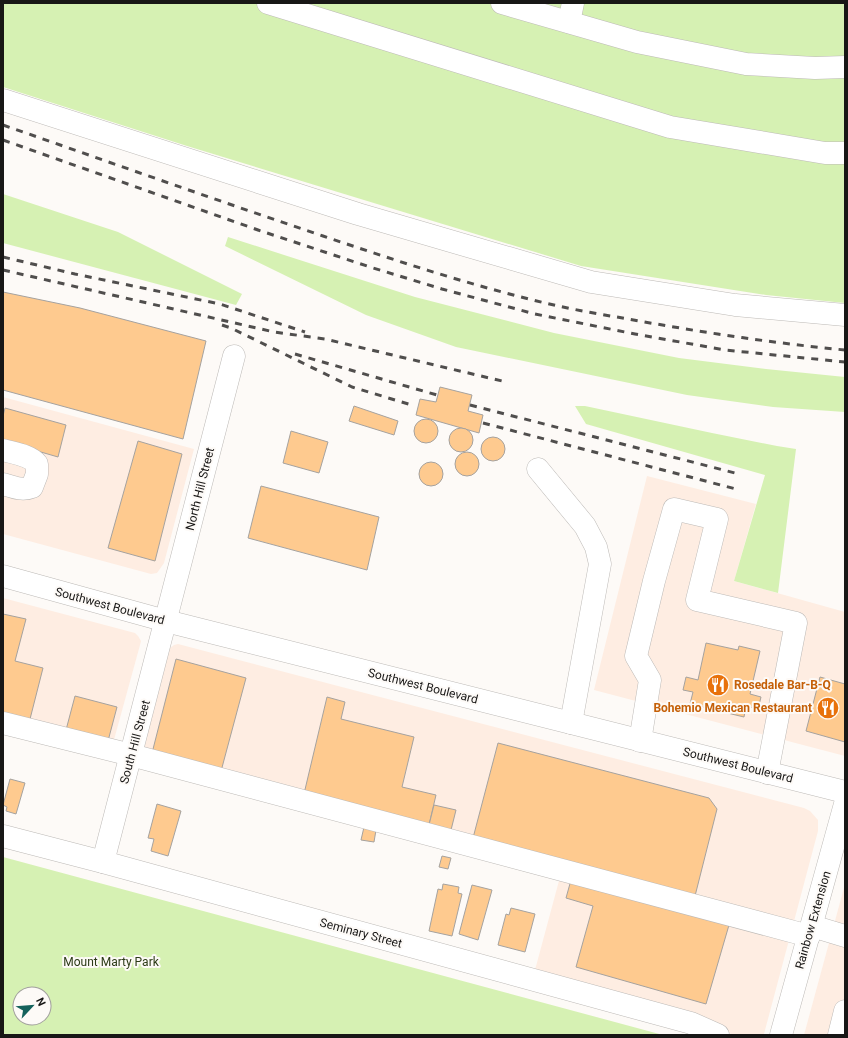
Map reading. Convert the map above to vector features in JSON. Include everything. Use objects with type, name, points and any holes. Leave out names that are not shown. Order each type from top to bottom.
[{"type":"street","points":[[268,3],[670,127],[825,153],[845,153]]},
{"type":"street","points":[[502,3],[571,13],[637,42],[746,64],[815,68],[845,67]]},
{"type":"street","points":[[3,100],[358,214],[591,282],[735,305],[845,315]]},
{"type":"street","name":"North Hill Street","points":[[166,621],[234,356]]},
{"type":"street","points":[[3,450],[34,460],[37,464],[37,474],[32,487],[26,490],[3,484]]},
{"type":"street","points":[[538,469],[585,526],[596,547],[600,564],[571,723]]},
{"type":"street","points":[[640,741],[650,680],[636,656],[654,581],[674,509],[717,519],[697,600],[796,623],[767,773]]},
{"type":"street","name":"Southwest Boulevard","points":[[3,576],[166,621],[845,792]]},
{"type":"street","name":"South Hill Street","points":[[103,862],[166,621]]},
{"type":"street","points":[[3,723],[810,931],[845,936]]},
{"type":"street","name":"Rainbow Extension","points":[[781,1035],[845,804]]},
{"type":"street","name":"Seminary Street","points":[[3,836],[691,1023],[718,1035]]},
{"type":"street","points":[[839,1035],[845,1011]]},
{"type":"shaded area","points":[[3,397],[194,449],[164,563],[157,573],[151,574],[3,534]]},
{"type":"shaded area","points":[[647,476],[756,504],[734,581],[845,612],[845,756],[594,690]]},
{"type":"shaded area","points":[[3,598],[135,633],[138,636],[141,641],[109,758],[3,730]]},
{"type":"shaded area","points":[[178,644],[804,808],[810,811],[818,820],[818,831],[764,1034],[734,1035],[694,1019],[535,970],[560,877],[136,765],[170,648]]},
{"type":"shaded area","points":[[845,884],[845,1035],[804,1035]]},
{"type":"green space","points":[[3,3],[845,3],[845,303],[766,295],[581,266],[187,146],[3,87]]},
{"type":"green space","points":[[3,194],[118,232],[242,294],[236,305],[3,243]]},
{"type":"green space","points":[[228,237],[415,297],[554,333],[679,358],[845,377],[845,412],[773,407],[687,395],[456,347],[366,315],[225,246]]},
{"type":"green space","points":[[575,406],[585,406],[796,449],[778,593],[734,581],[765,475],[586,424]]},
{"type":"green space","name":"Mount Marty Park","points":[[3,857],[663,1035],[3,1035]]},
{"type":"building","points":[[3,292],[80,308],[206,341],[183,439],[3,390]]},
{"type":"building","points":[[440,387],[472,395],[468,411],[483,415],[479,433],[416,415],[420,399],[436,402]]},
{"type":"building","points":[[354,406],[398,421],[394,435],[349,421]]},
{"type":"building","points":[[5,408],[66,425],[58,457],[3,441],[3,416]]},
{"type":"building","points":[[426,419],[431,420],[437,426],[437,436],[431,442],[426,443],[421,442],[415,436],[414,431],[415,426],[421,420]]},
{"type":"building","points":[[461,428],[466,429],[472,435],[472,445],[466,451],[461,452],[456,451],[450,445],[449,440],[450,435],[456,429]]},
{"type":"building","points":[[291,431],[328,442],[319,473],[283,463]]},
{"type":"building","points":[[493,437],[498,438],[504,444],[504,454],[498,460],[493,461],[488,460],[482,454],[481,449],[482,444],[488,438]]},
{"type":"building","points":[[138,441],[182,454],[155,561],[108,548]]},
{"type":"building","points":[[467,452],[472,453],[478,459],[478,469],[472,475],[467,476],[462,475],[456,469],[455,464],[456,459],[462,453]]},
{"type":"building","points":[[431,462],[436,463],[442,469],[442,479],[436,485],[431,486],[426,485],[420,479],[419,474],[420,469],[426,463]]},
{"type":"building","points":[[261,486],[379,517],[367,570],[248,538]]},
{"type":"building","points":[[3,614],[26,619],[15,661],[43,668],[29,723],[3,716]]},
{"type":"building","name":"Rosedale Bar-B-Q","points":[[706,643],[738,650],[739,646],[760,651],[750,694],[761,697],[758,709],[746,706],[744,717],[690,704],[693,692],[683,690],[686,677],[698,680]]},
{"type":"building","points":[[176,659],[246,678],[220,775],[151,757]]},
{"type":"building","name":"Bohemio Mexican Restaurant","points":[[820,677],[845,684],[845,742],[806,731]]},
{"type":"building","points":[[75,696],[117,707],[108,741],[66,730]]},
{"type":"building","points":[[327,697],[345,702],[341,719],[414,737],[402,787],[436,795],[428,829],[303,798]]},
{"type":"building","points":[[498,743],[709,798],[717,809],[695,896],[473,838]]},
{"type":"building","points":[[10,779],[25,783],[16,814],[6,811],[7,807],[3,805]]},
{"type":"building","points":[[157,804],[181,811],[168,856],[151,851],[154,839],[148,838]]},
{"type":"building","points":[[434,805],[456,810],[450,834],[428,829]]},
{"type":"building","points":[[364,827],[376,830],[374,842],[361,840]]},
{"type":"building","points":[[442,856],[451,858],[448,869],[439,867]]},
{"type":"building","points":[[571,880],[729,925],[706,1004],[576,967],[593,906],[566,898]]},
{"type":"building","points":[[443,884],[459,887],[458,893],[462,894],[452,936],[429,931],[438,889],[442,890]]},
{"type":"building","points":[[472,885],[492,890],[478,940],[459,934]]},
{"type":"building","points":[[511,908],[535,914],[525,952],[498,945],[506,914],[509,915]]},
{"type":"railway","points":[[3,125],[352,246],[440,274],[528,299],[567,308],[709,333],[763,341],[845,350]]},
{"type":"railway","points":[[3,140],[258,230],[370,267],[442,289],[535,314],[725,350],[845,362]]},
{"type":"railway","points":[[3,257],[75,274],[220,304],[305,332]]},
{"type":"railway","points":[[3,270],[274,332],[325,339],[502,381]]},
{"type":"railway","points":[[222,325],[352,387],[415,406]]},
{"type":"railway","points":[[295,354],[437,395]]},
{"type":"railway","points":[[470,405],[739,474]]},
{"type":"railway","points":[[483,423],[736,489]]},
{"type":"place","name":"Rosedale Bar-B-Q","points":[[718,685]]},
{"type":"place","name":"Bohemio Mexican Restaurant","points":[[828,708]]}]
